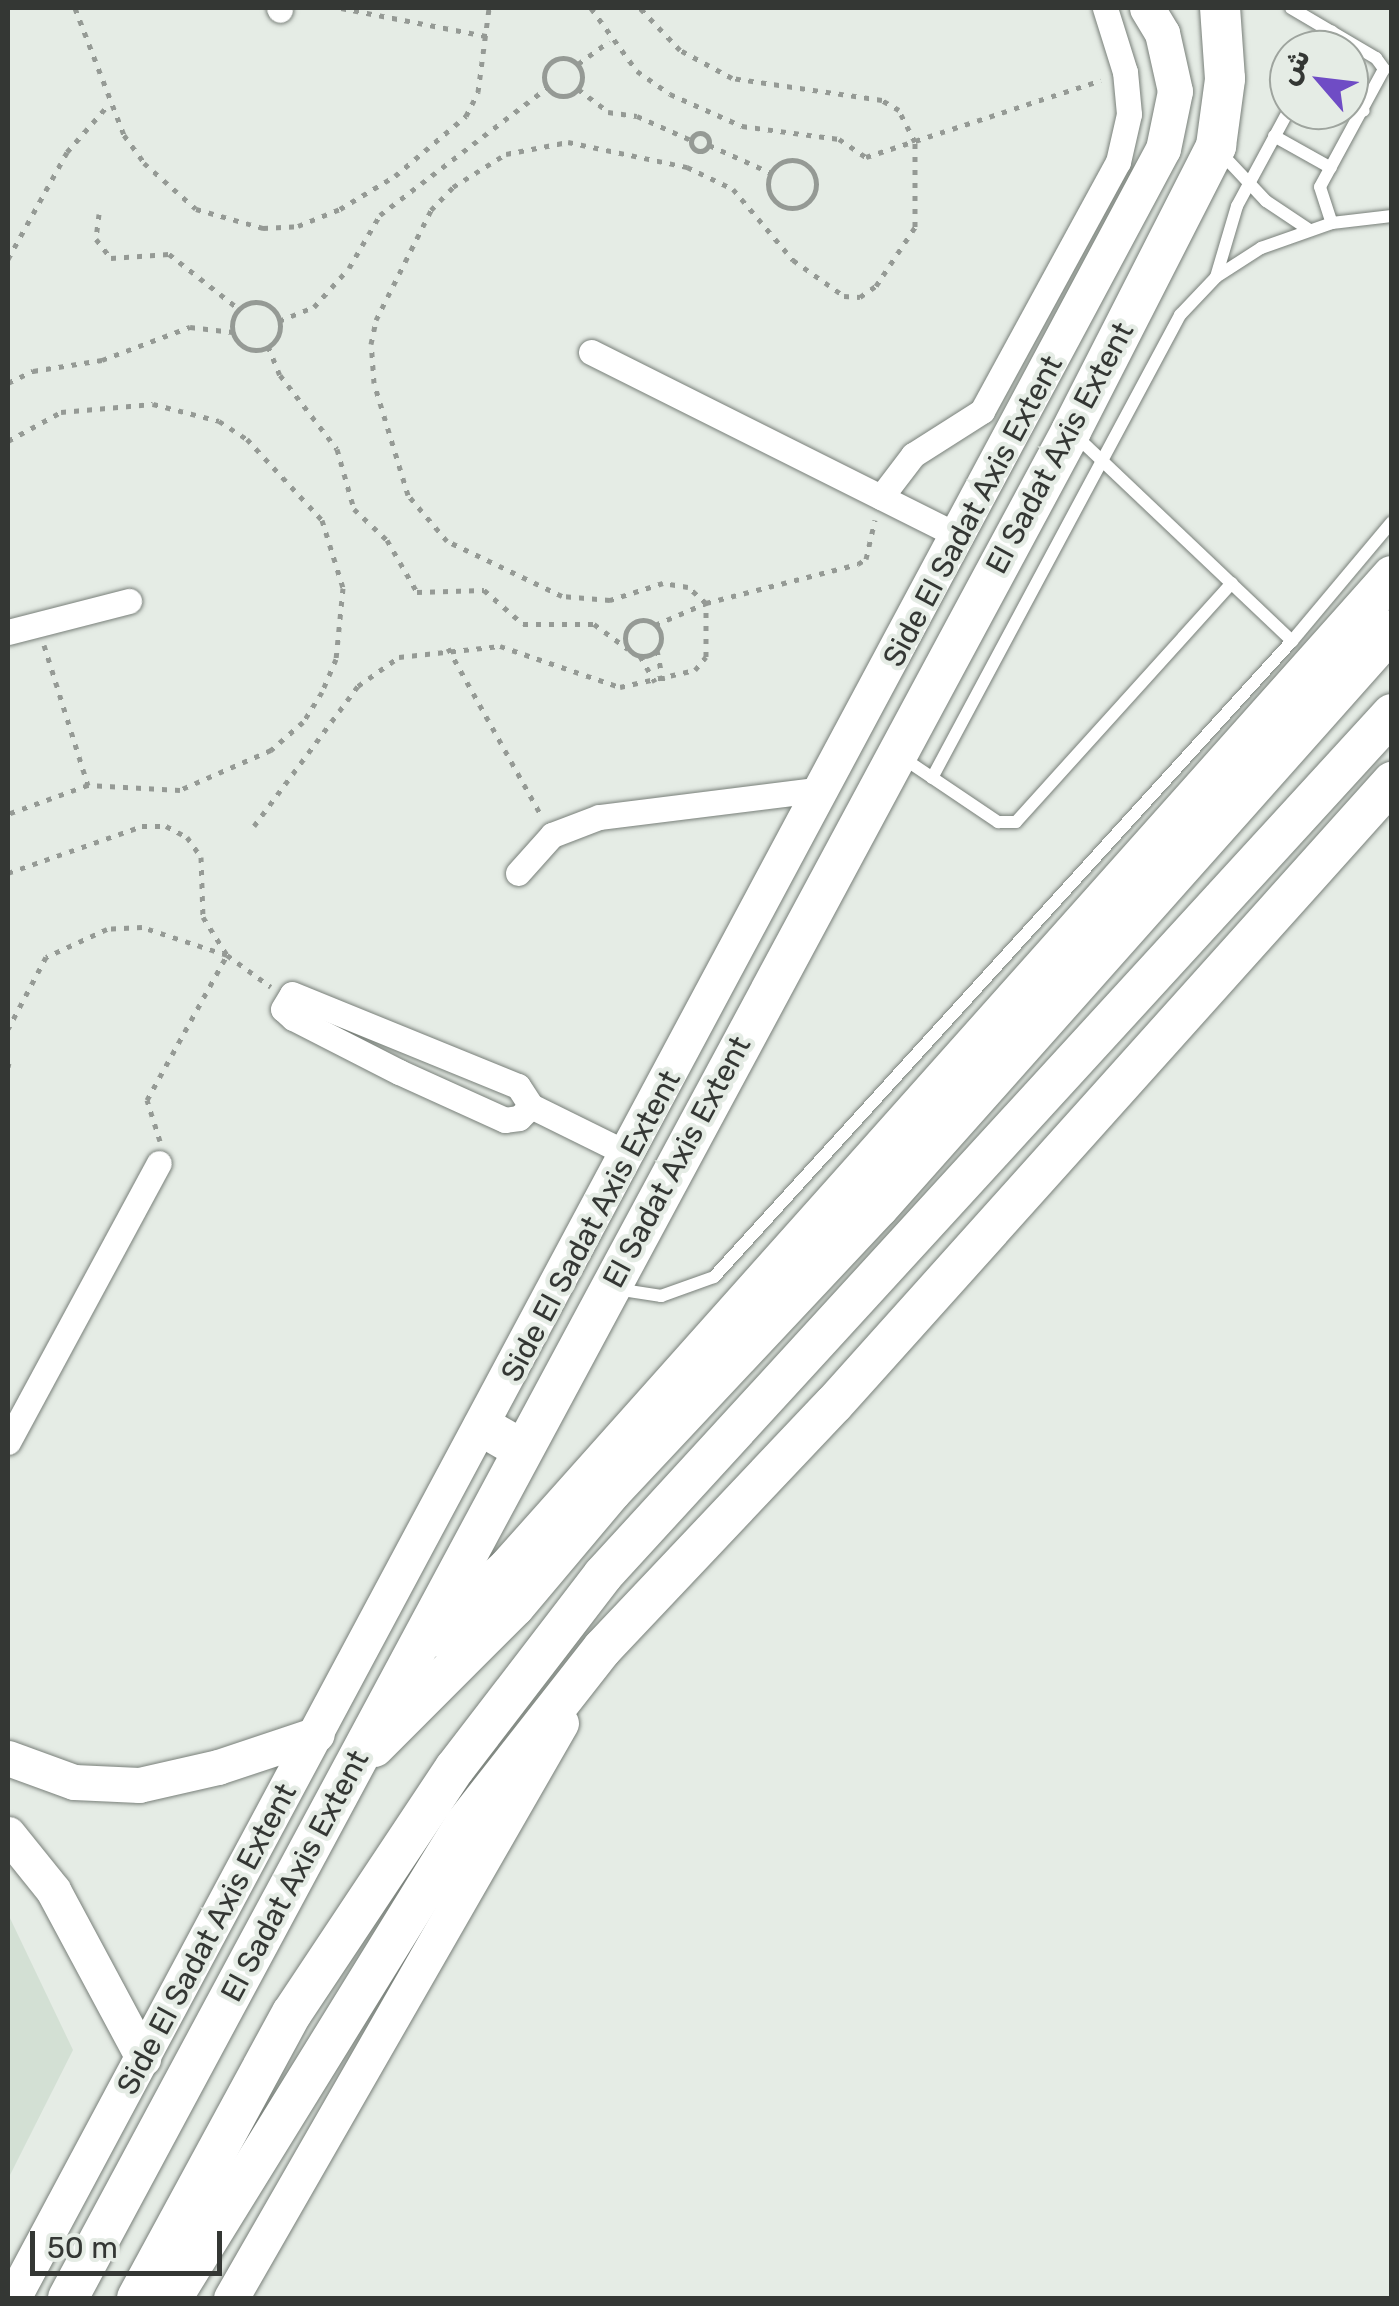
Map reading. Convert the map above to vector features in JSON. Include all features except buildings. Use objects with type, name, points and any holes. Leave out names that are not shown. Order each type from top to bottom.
[{"type":"main road","name":"El Sadat Axis Extent","points":[[68,2298],[1071,431],[1216,146],[1225,78],[1220,8]]},
{"type":"main road","points":[[416,1650],[508,1568],[1392,576]]},
{"type":"main road","points":[[355,1763],[436,1692],[612,1491],[879,1207],[1392,630]]},
{"type":"main road","name":"El Sadat Axis Extent","points":[[137,2298],[292,2013],[455,1768],[603,1574],[1392,714]]},
{"type":"main road","points":[[172,2298],[464,1825],[602,1649],[834,1404],[1392,782]]},
{"type":"main road","points":[[483,1427],[524,1450]]},
{"type":"street","points":[[881,497],[913,455],[978,418],[1118,162],[1129,114],[1125,72],[1105,8]]},
{"type":"street","name":"Side El Sadat Axis Extent","points":[[13,2298],[630,1155],[1164,149],[1176,91],[1172,61],[1147,8]]},
{"type":"street","points":[[591,352],[960,536]]},
{"type":"street","points":[[8,632],[129,601]]},
{"type":"street","points":[[518,873],[552,835],[619,814],[825,789]]},
{"type":"street","points":[[531,1106],[520,1118],[504,1120],[293,1018],[283,1010],[286,998],[307,995],[518,1086],[531,1106],[630,1155]]},
{"type":"street","points":[[8,1442],[159,1163]]},
{"type":"street","points":[[230,2298],[602,1649]]},
{"type":"street","points":[[8,1758],[74,1782],[139,1785],[218,1768],[318,1734]]},
{"type":"street","points":[[8,1834],[53,1890],[143,2058]]},
{"type":"lane","points":[[1291,8],[1329,30]]},
{"type":"lane","points":[[1369,56],[1383,65],[1382,79],[1369,102]]},
{"type":"lane","points":[[932,778],[1166,336],[1216,277],[1248,184],[1277,130]]},
{"type":"lane","points":[[1332,222],[1320,198],[1331,168],[1353,130]]},
{"type":"lane","points":[[1274,136],[1331,168]]},
{"type":"lane","points":[[1216,146],[1248,184],[1308,229]]},
{"type":"lane","points":[[1216,277],[1308,229],[1332,222],[1392,216]]},
{"type":"lane","points":[[1071,431],[1292,640]]},
{"type":"lane","points":[[610,1287],[661,1296],[714,1277],[1292,640],[1392,522]]},
{"type":"lane","points":[[896,754],[998,822],[1022,819],[1232,583]]},
{"type":"path","points":[[75,8],[110,102],[144,163],[196,209],[263,228],[298,226],[395,176],[466,116],[478,92],[489,8]]},
{"type":"path","points":[[341,8],[487,36]]},
{"type":"path","points":[[591,8],[610,41],[670,94],[742,126],[839,139],[866,157],[1125,72]]},
{"type":"path","points":[[640,8],[680,50],[705,66],[765,87],[882,100],[899,110],[915,142],[915,227],[900,258],[860,297],[844,296],[793,260],[733,189],[687,167],[568,142],[506,154],[453,187],[432,210],[376,320],[374,383],[397,467],[430,526],[448,541],[578,600],[676,583],[706,603]]},
{"type":"path","points":[[547,88],[544,72],[555,59],[578,64],[610,41]]},
{"type":"path","points":[[578,64],[578,89]]},
{"type":"path","points":[[547,88],[562,96],[578,89]]},
{"type":"path","points":[[547,88],[380,215],[349,268],[314,307],[280,321],[268,346],[280,375],[337,448],[354,509],[387,540],[417,592],[484,590],[523,624],[594,624],[640,656],[659,682]]},
{"type":"path","points":[[578,89],[608,112],[637,116],[691,140],[697,151],[709,145]]},
{"type":"path","points":[[8,260],[67,152],[110,102]]},
{"type":"path","points":[[691,140],[703,133],[709,145],[771,173]]},
{"type":"path","points":[[798,159],[814,169],[818,188],[807,204],[787,209],[770,196],[771,173],[778,162],[798,159]]},
{"type":"path","points":[[99,214],[96,238],[112,258],[168,254],[239,309]]},
{"type":"path","points":[[239,309],[258,302],[280,321]]},
{"type":"path","points":[[233,332],[239,309]]},
{"type":"path","points":[[8,383],[33,371],[102,360],[190,327],[233,332],[247,348],[268,346]]},
{"type":"path","points":[[8,440],[61,412],[153,404],[187,410],[247,440],[322,520],[336,553],[343,588],[336,659],[303,722],[228,775],[180,790],[88,785],[8,814]]},
{"type":"path","points":[[628,649],[629,628],[641,621],[655,625],[706,603],[858,564],[866,558],[881,497]]},
{"type":"path","points":[[254,826],[358,686],[399,657],[448,648],[500,646],[620,687],[659,682],[695,670],[706,656],[706,603]]},
{"type":"path","points":[[38,623],[88,785]]},
{"type":"path","points":[[655,625],[659,682]]},
{"type":"path","points":[[448,648],[552,835]]},
{"type":"path","points":[[640,656],[657,650]]},
{"type":"path","points":[[8,873],[142,826],[166,826],[187,837],[201,856],[203,916],[227,955]]},
{"type":"path","points":[[8,1028],[46,957],[107,929],[142,926],[227,955],[286,998]]},
{"type":"path","points":[[159,1163],[163,1148],[147,1100],[227,955]]},
{"type":"shaded area","points":[[8,1914],[73,2050],[8,2179]]}]
